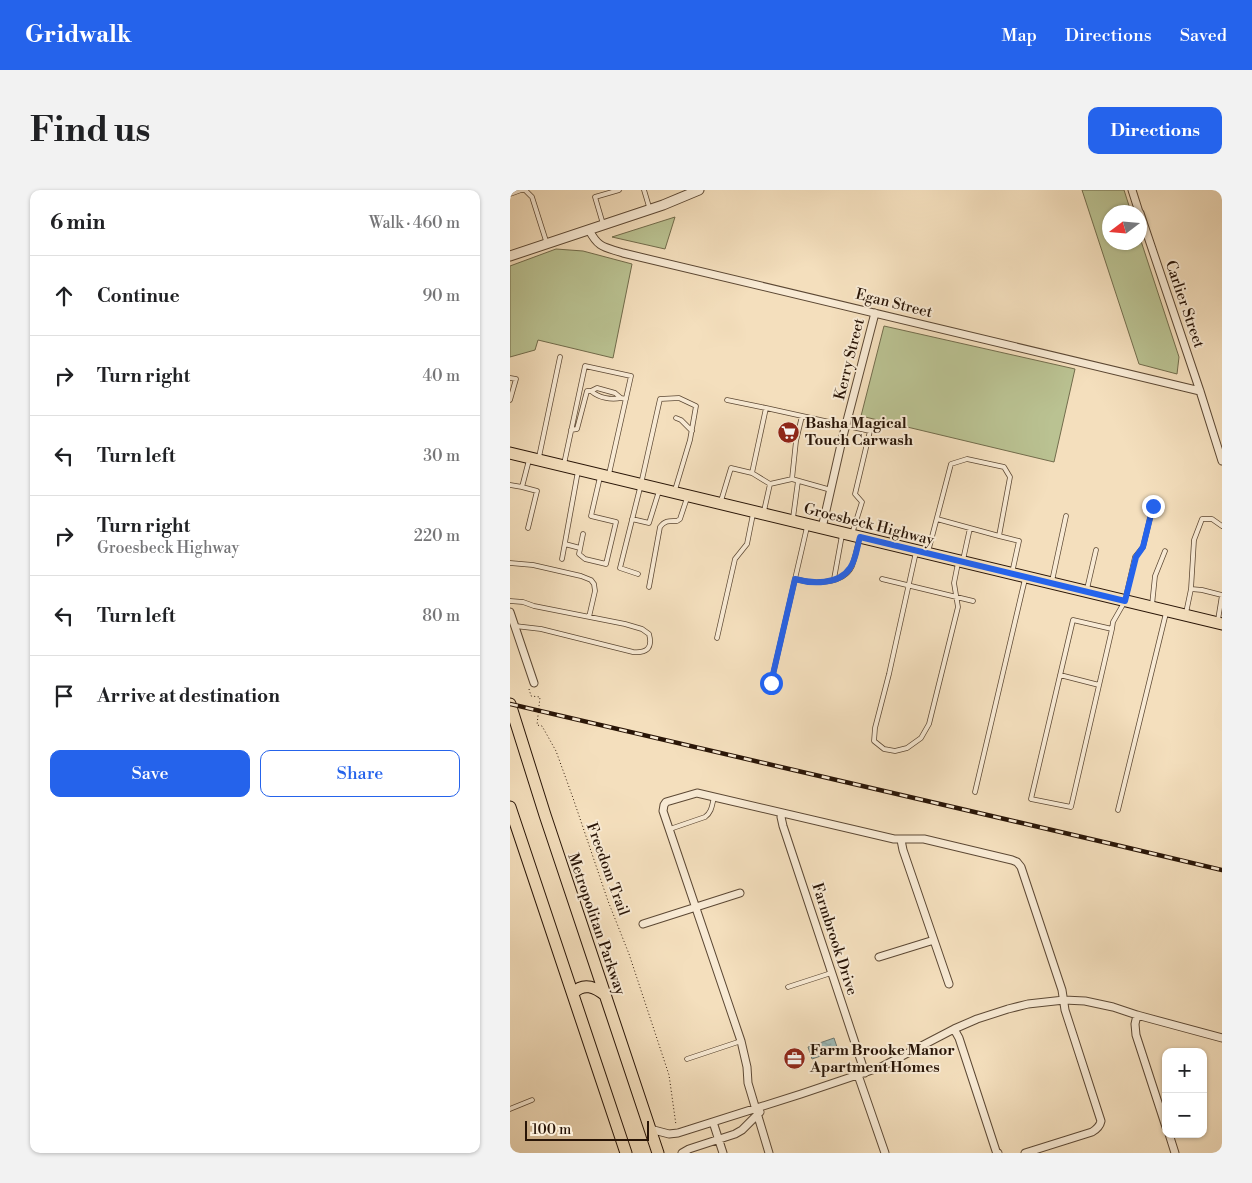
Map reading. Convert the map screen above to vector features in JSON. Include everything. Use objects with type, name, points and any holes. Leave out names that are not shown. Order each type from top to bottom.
[{"type":"main road","name":"Groesbeck Highway","points":[[510,453],[1220,624]]},
{"type":"main road","name":"Metropolitan Parkway","points":[[510,704],[545,815],[658,1153]]},
{"type":"main road","points":[[510,807],[626,1153]]},
{"type":"main road","points":[[573,993],[580,988],[589,986],[606,995]]},
{"type":"street","points":[[511,253],[547,244],[650,210],[699,190]]},
{"type":"street","name":"Carlier Street","points":[[1132,190],[1137,205]]},
{"type":"street","name":"Egan Street","points":[[589,230],[598,244],[624,253],[1200,391]]},
{"type":"street","name":"Carlier Street","points":[[1147,236],[1222,460]]},
{"type":"street","name":"Kerry Street","points":[[822,528],[875,313]]},
{"type":"street","points":[[510,612],[531,685]]},
{"type":"street","points":[[769,1153],[748,1083],[742,1041],[663,810],[666,802],[697,793],[894,839],[924,838],[1017,862],[1024,874],[1062,990],[1065,1010],[1101,1121],[1096,1130],[1092,1132],[1025,1153]]},
{"type":"street","name":"Farmbrook Drive","points":[[782,813],[783,826],[832,973],[885,1153]]},
{"type":"street","points":[[901,840],[948,984]]},
{"type":"street","points":[[643,924],[740,893]]},
{"type":"street","points":[[879,958],[934,940]]},
{"type":"street","points":[[682,1153],[742,1130],[756,1112],[768,1104],[881,1067],[977,1019],[1028,1004],[1064,1000],[1085,1001],[1222,1038]]},
{"type":"street","points":[[1137,1015],[1136,1035],[1162,1115]]},
{"type":"street","points":[[954,1029],[959,1038],[998,1153]]},
{"type":"street","points":[[650,1130],[674,1134],[756,1112]]},
{"type":"street","points":[[713,1122],[723,1153]]},
{"type":"street","points":[[1170,1138],[1176,1153]]},
{"type":"lane","points":[[510,194],[525,190],[532,196],[547,244]]},
{"type":"lane","points":[[604,225],[595,198],[619,190]]},
{"type":"lane","points":[[644,190],[650,210]]},
{"type":"lane","points":[[522,487],[534,458],[560,357]]},
{"type":"lane","points":[[564,466],[585,366],[631,376],[605,476],[590,516],[616,522],[606,564],[585,559],[579,554],[583,534]]},
{"type":"lane","points":[[510,378],[516,379],[510,400]]},
{"type":"lane","points":[[571,430],[577,429],[587,391],[597,388],[615,393],[624,399]]},
{"type":"lane","points":[[638,574],[620,568],[660,399],[679,398],[696,406],[692,431],[674,492]]},
{"type":"lane","points":[[727,400],[870,431],[855,494],[862,502],[834,579]]},
{"type":"lane","points":[[752,473],[766,408]]},
{"type":"lane","points":[[792,479],[796,441],[802,416]]},
{"type":"lane","points":[[676,418],[681,420],[692,431]]},
{"type":"lane","points":[[970,528],[954,583],[958,607],[929,724],[920,738],[907,748],[895,751],[889,750],[874,741],[875,728],[908,586],[936,519],[951,464],[966,459],[1004,466],[1010,477],[999,536]]},
{"type":"lane","points":[[720,504],[731,468],[752,473],[770,484],[792,479],[831,490]]},
{"type":"lane","points":[[562,559],[578,469]]},
{"type":"lane","points":[[792,521],[798,481]]},
{"type":"lane","points":[[718,638],[735,559],[747,544],[770,484]]},
{"type":"lane","points":[[510,485],[538,491],[528,528]]},
{"type":"lane","points":[[632,518],[650,523],[659,489]]},
{"type":"lane","points":[[649,587],[660,527],[667,521],[678,521],[680,519],[688,496]]},
{"type":"lane","points":[[1112,629],[1073,620],[1031,799],[1071,807],[1112,629],[1113,622],[1125,601],[1136,557],[1143,547],[1153,506]]},
{"type":"lane","points":[[1052,583],[1066,516]]},
{"type":"lane","points":[[936,519],[1018,541],[1012,574]]},
{"type":"lane","points":[[1186,615],[1191,589],[1194,540],[1202,519],[1212,519],[1222,526]]},
{"type":"lane","points":[[771,683],[808,525]]},
{"type":"lane","points":[[795,579],[805,582],[822,582],[844,576],[851,567],[851,535]]},
{"type":"lane","points":[[565,544],[580,548]]},
{"type":"lane","points":[[1086,592],[1096,550]]},
{"type":"lane","points":[[1152,607],[1156,576],[1165,551]]},
{"type":"lane","points":[[510,563],[533,565],[591,580],[595,591],[590,617]]},
{"type":"lane","points":[[975,792],[1026,577]]},
{"type":"lane","points":[[882,580],[973,601]]},
{"type":"lane","points":[[1191,589],[1222,595],[1220,624]]},
{"type":"lane","points":[[510,601],[523,602],[642,629],[649,634],[649,647],[645,652],[633,652],[541,629],[515,626]]},
{"type":"lane","points":[[1118,810],[1166,611]]},
{"type":"lane","points":[[1060,675],[1099,685]]},
{"type":"lane","points":[[670,829],[706,817],[711,812],[714,796]]},
{"type":"lane","points":[[788,987],[832,973]]},
{"type":"lane","points":[[687,1059],[742,1041]]},
{"type":"lane","points":[[510,1109],[532,1100]]},
{"type":"path","name":"Freedom Trail","points":[[531,685],[531,696],[540,697],[537,725],[542,726],[556,751],[610,908],[629,954],[669,1075],[676,1124]]},
{"type":"green space","points":[[1082,190],[1124,190],[1129,205],[1102,205],[1102,250],[1144,250],[1179,357],[1177,374],[1139,364]]},
{"type":"green space","points":[[675,217],[665,249],[612,237]]},
{"type":"green space","points":[[556,249],[583,251],[632,264],[613,358],[538,340],[535,350],[510,357],[510,266]]},
{"type":"green space","points":[[884,326],[1075,369],[1054,462],[861,416]]},
{"type":"water","points":[[834,1038],[838,1050],[812,1059],[808,1047]]},
{"type":"railway","points":[[510,704],[1222,870]]},
{"type":"place","name":"Basha Magical Touch Carwash","points":[[789,432]]},
{"type":"place","name":"Farm Brooke Manor Apartment Homes","points":[[794,1059]]},
{"type":"route","points":[[771,683],[795,579],[805,582],[822,582],[844,576],[851,567],[860,537],[1125,601],[1136,557],[1143,547],[1153,506]]}]
